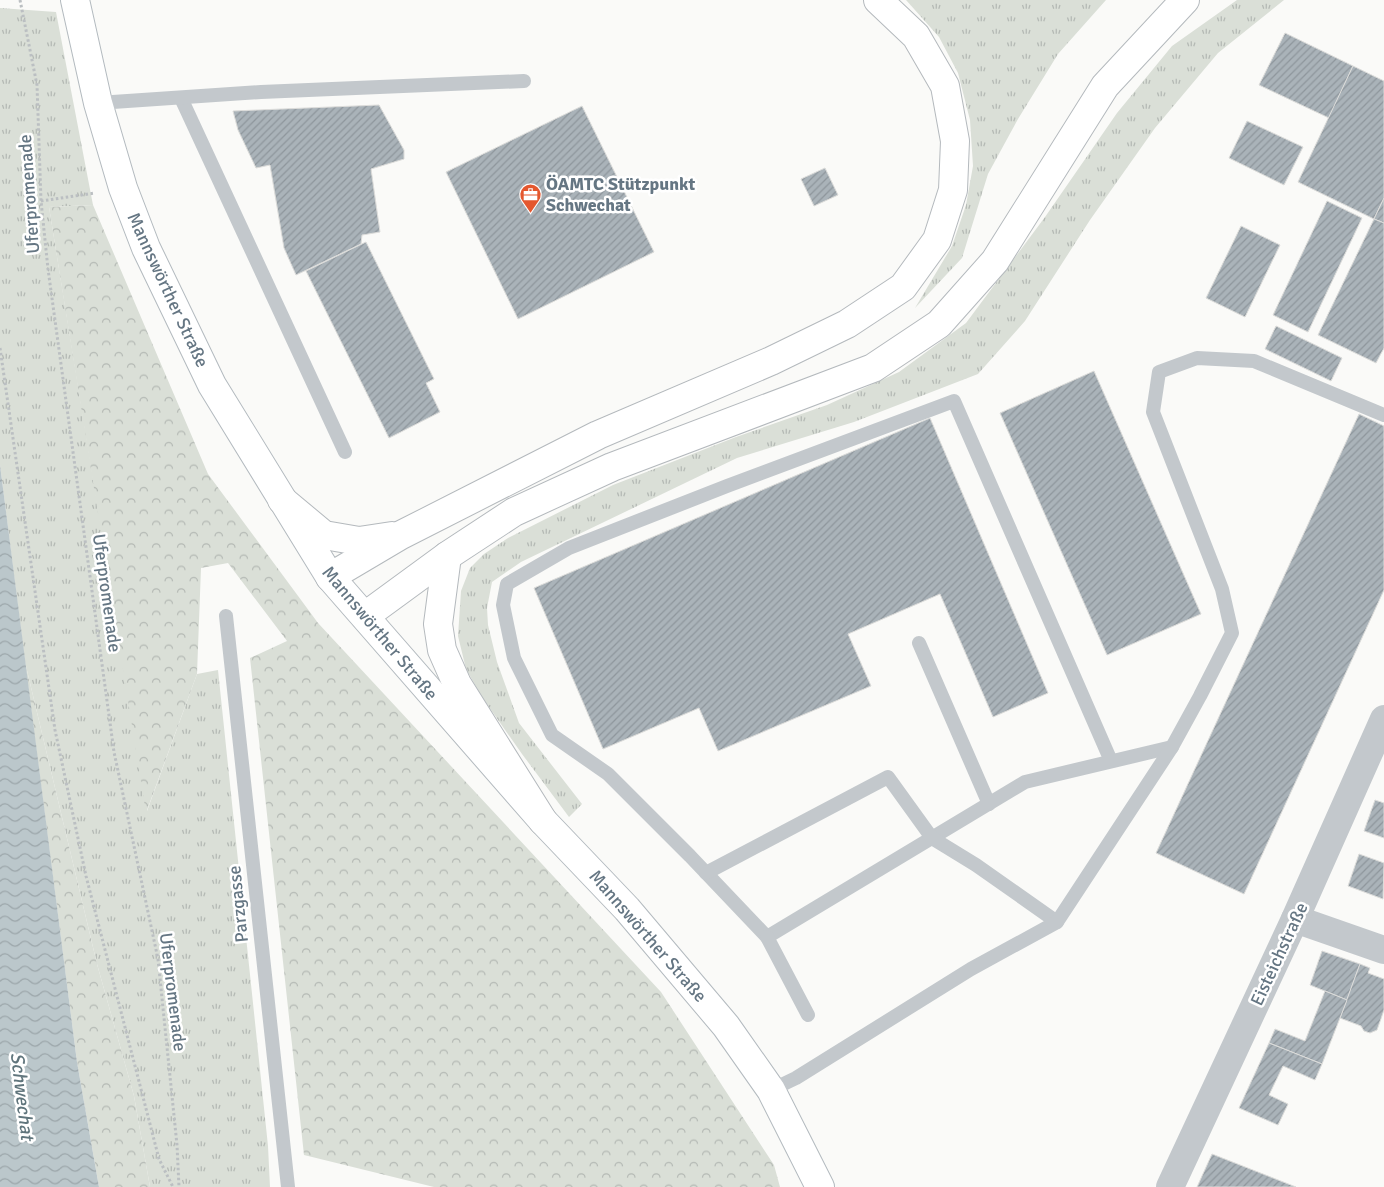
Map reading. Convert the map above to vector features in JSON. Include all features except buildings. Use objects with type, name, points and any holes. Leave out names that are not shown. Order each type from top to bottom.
[{"type":"main road","name":"Mannswörther Straße","points":[[75,0],[98,102],[123,188],[146,248],[212,385],[330,578],[543,821],[626,908],[720,1019],[772,1090],[820,1187]]},
{"type":"main road","points":[[330,578],[401,535],[598,435],[771,361],[846,324],[903,287],[937,240],[953,190],[955,141],[945,86],[916,36],[878,0]]},
{"type":"main road","points":[[365,616],[447,556],[514,512],[612,467],[873,368],[939,324],[995,261],[1105,86],[1185,0]]},
{"type":"main road","points":[[282,500],[324,535],[359,541],[401,535]]},
{"type":"main road","points":[[447,556],[438,624],[442,650],[457,684],[543,821]]},
{"type":"street","name":"Eisteichstraße","points":[[1170,1187],[1295,919],[1384,719]]},
{"type":"street","points":[[1295,919],[1384,950]]},
{"type":"lane","points":[[98,102],[524,81]]},
{"type":"lane","points":[[181,98],[345,452]]},
{"type":"lane","points":[[772,1090],[796,1078],[971,969],[1057,922],[1172,746],[1232,633],[1222,589],[1153,412],[1159,372],[1197,358],[1254,361],[1384,415]]},
{"type":"lane","points":[[808,1015],[767,938],[608,774],[552,735],[514,658],[503,605],[507,584],[570,548],[727,486],[954,401],[1111,761]]},
{"type":"lane","name":"Parzgasse","points":[[226,616],[288,1187]]},
{"type":"lane","points":[[919,643],[989,804]]},
{"type":"lane","points":[[767,938],[1025,782],[1172,746]]},
{"type":"lane","points":[[706,873],[888,777],[932,838],[976,864],[1057,922]]},
{"type":"path","name":"Uferpromenade","points":[[20,0],[36,85],[41,201],[48,268],[114,752],[158,959],[177,1146],[179,1187]]},
{"type":"path","points":[[41,201],[123,188]]},
{"type":"path","points":[[0,348],[54,730],[86,876],[154,1140],[159,1158],[173,1187]]},
{"type":"green space","points":[[906,0],[1106,0],[1058,54],[1018,119],[988,174],[962,258],[915,308],[952,246],[966,205],[973,166],[970,120],[958,73],[939,37]]},
{"type":"green space","points":[[1237,0],[1284,0],[1218,53],[1155,128],[1090,220],[1025,321],[978,374],[854,422],[737,458],[521,562],[492,582],[487,608],[488,625],[497,662],[519,723],[582,804],[569,817],[482,697],[466,669],[458,636],[461,591],[470,568],[484,554],[508,538],[613,485],[736,437],[827,405],[899,372],[966,323],[1045,217],[1117,113],[1172,46]]},
{"type":"green space","points":[[0,8],[56,12],[93,205],[49,207],[147,811],[197,674],[218,670],[268,1146],[270,1187],[150,1187],[134,1096],[97,964],[25,662],[0,465]]},
{"type":"green space","points":[[93,205],[208,474],[318,623],[661,992],[774,1165],[780,1187],[434,1187],[304,1155],[250,658],[287,641],[228,563],[201,568],[197,674],[146,813],[49,207]]},
{"type":"green space","points":[[25,662],[97,964],[134,1096],[150,1187],[99,1187],[77,1062]]},
{"type":"water","name":"Schwechat","points":[[0,465],[77,1062],[99,1187],[0,1187]]},
{"type":"place","name":"ÖAMTC Stützpunkt Schwechat","points":[[530,213]]}]
